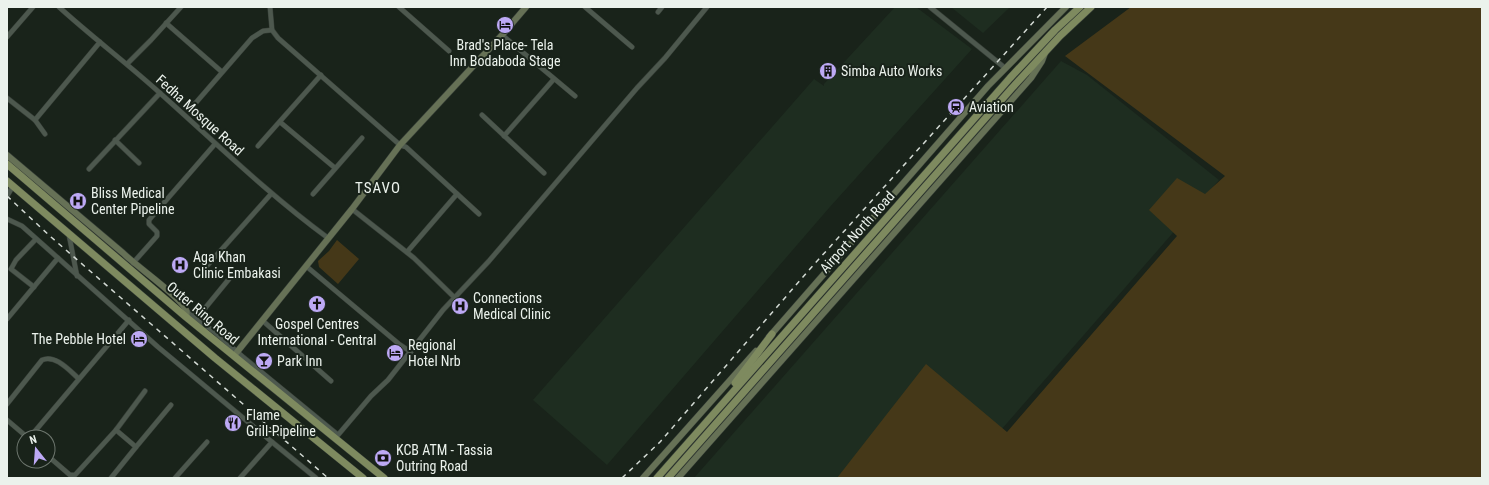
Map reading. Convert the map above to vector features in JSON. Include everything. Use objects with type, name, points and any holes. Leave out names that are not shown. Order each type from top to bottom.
[{"type":"main road","points":[[237,355],[352,209],[400,145],[526,7]]},
{"type":"main road","name":"Airport North Road","points":[[643,478],[772,334],[872,218],[1005,68],[1066,7]]},
{"type":"main road","name":"Airport North Road","points":[[657,478],[1010,78],[1055,30],[1080,7]]},
{"type":"main road","name":"Airport North Road","points":[[668,478],[977,127],[1045,52],[1070,26],[1092,7]]},
{"type":"main road","name":"Airport North Road","points":[[678,478],[1031,78],[1042,61],[1045,52]]},
{"type":"main road","points":[[7,155],[164,288],[183,305],[187,314]]},
{"type":"main road","name":"Outer Ring Road","points":[[7,164],[384,478]]},
{"type":"main road","name":"Outer Ring Road","points":[[7,181],[228,368],[363,478]]},
{"type":"main road","points":[[726,399],[741,375],[772,334]]},
{"type":"street","points":[[7,37],[33,7]]},
{"type":"street","name":"Fedha Mosque Road","points":[[59,7],[160,93],[271,194],[297,216],[328,238]]},
{"type":"street","points":[[127,64],[181,7]]},
{"type":"street","points":[[270,7],[272,30],[278,38],[400,145],[406,147],[480,214]]},
{"type":"street","points":[[399,7],[450,52]]},
{"type":"street","points":[[585,7],[632,47]]},
{"type":"street","points":[[658,12],[662,7]]},
{"type":"street","points":[[187,314],[197,318],[237,355],[338,434],[412,352],[428,329],[489,261],[637,88],[666,58],[707,7]]},
{"type":"street","points":[[930,7],[1005,68]]},
{"type":"street","points":[[166,23],[222,72]]},
{"type":"street","points":[[193,106],[252,38],[263,31],[272,30]]},
{"type":"street","points":[[502,35],[575,96]]},
{"type":"street","points":[[35,120],[100,42]]},
{"type":"street","points":[[258,146],[321,75]]},
{"type":"street","points":[[504,136],[554,79]]},
{"type":"street","points":[[89,169],[160,93]]},
{"type":"street","points":[[7,98],[35,120],[45,134]]},
{"type":"street","points":[[482,115],[544,173]]},
{"type":"street","points":[[280,122],[335,168]]},
{"type":"street","points":[[313,194],[362,138]]},
{"type":"street","points":[[115,140],[139,163]]},
{"type":"street","points":[[133,263],[157,236],[157,232],[149,224],[150,220],[216,144]]},
{"type":"street","points":[[7,196],[13,186]]},
{"type":"street","points":[[206,267],[271,194]]},
{"type":"street","points":[[407,252],[457,194]]},
{"type":"street","points":[[352,209],[407,252],[455,298]]},
{"type":"street","points":[[7,218],[22,226],[164,352],[316,478]]},
{"type":"street","points":[[70,234],[77,276]]},
{"type":"street","points":[[34,287],[9,267],[36,239]]},
{"type":"street","points":[[7,319],[58,258]]},
{"type":"street","points":[[306,266],[399,344],[412,352]]},
{"type":"street","points":[[197,318],[229,279]]},
{"type":"street","points":[[36,429],[129,320]]},
{"type":"street","points":[[263,321],[330,381]]},
{"type":"street","points":[[7,404],[45,358],[50,358],[59,362],[78,378]]},
{"type":"street","points":[[56,463],[70,475],[75,475],[116,430],[146,391]]},
{"type":"street","points":[[111,478],[171,405]]},
{"type":"street","points":[[7,420],[19,429]]},
{"type":"street","points":[[116,430],[136,447]]},
{"type":"street","points":[[175,478],[207,442]]},
{"type":"street","points":[[240,478],[272,442]]},
{"type":"shaded area","points":[[895,7],[916,7],[972,49],[829,208],[607,465],[533,400],[814,79],[824,86],[824,84]]},
{"type":"shaded area","points":[[951,7],[1010,7],[983,33]]},
{"type":"shaded area","points":[[1131,7],[1482,7],[1482,478],[837,478],[926,364],[1007,432],[1177,236],[1149,210],[1177,178],[1205,194],[1225,176],[1065,56]]},
{"type":"shaded area","points":[[1061,61],[1087,75],[1219,180],[959,478],[694,478]]},
{"type":"shaded area","points":[[337,240],[359,259],[338,284],[319,267],[318,261],[329,251]]},
{"type":"railway","points":[[622,478],[660,442],[809,270],[1047,7]]},
{"type":"railway","points":[[7,196],[51,237],[328,478]]},
{"type":"place","name":"Brad's Place- Tela Inn Bodaboda Stage","points":[[505,25]]},
{"type":"place","name":"Simba Auto Works","points":[[828,71]]},
{"type":"place","name":"Aviation","points":[[956,107]]},
{"type":"place","name":"Bliss Medical Center Pipeline","points":[[78,201]]},
{"type":"place","name":"Aga Khan Clinic Embakasi","points":[[180,265]]},
{"type":"place","name":"Gospel Centres International - Central","points":[[317,304]]},
{"type":"place","name":"Connections Medical Clinic","points":[[460,306]]},
{"type":"place","name":"The Pebble Hotel","points":[[139,339]]},
{"type":"place","name":"Regional Hotel Nrb","points":[[395,353]]},
{"type":"place","name":"Park Inn","points":[[264,361]]},
{"type":"place","name":"Flame Grill-Pipeline","points":[[233,423]]},
{"type":"place","name":"KCB ATM - Tassia Outring Road","points":[[383,458]]},
{"type":"district","name":"TSAVO","points":[[378,188]]}]
